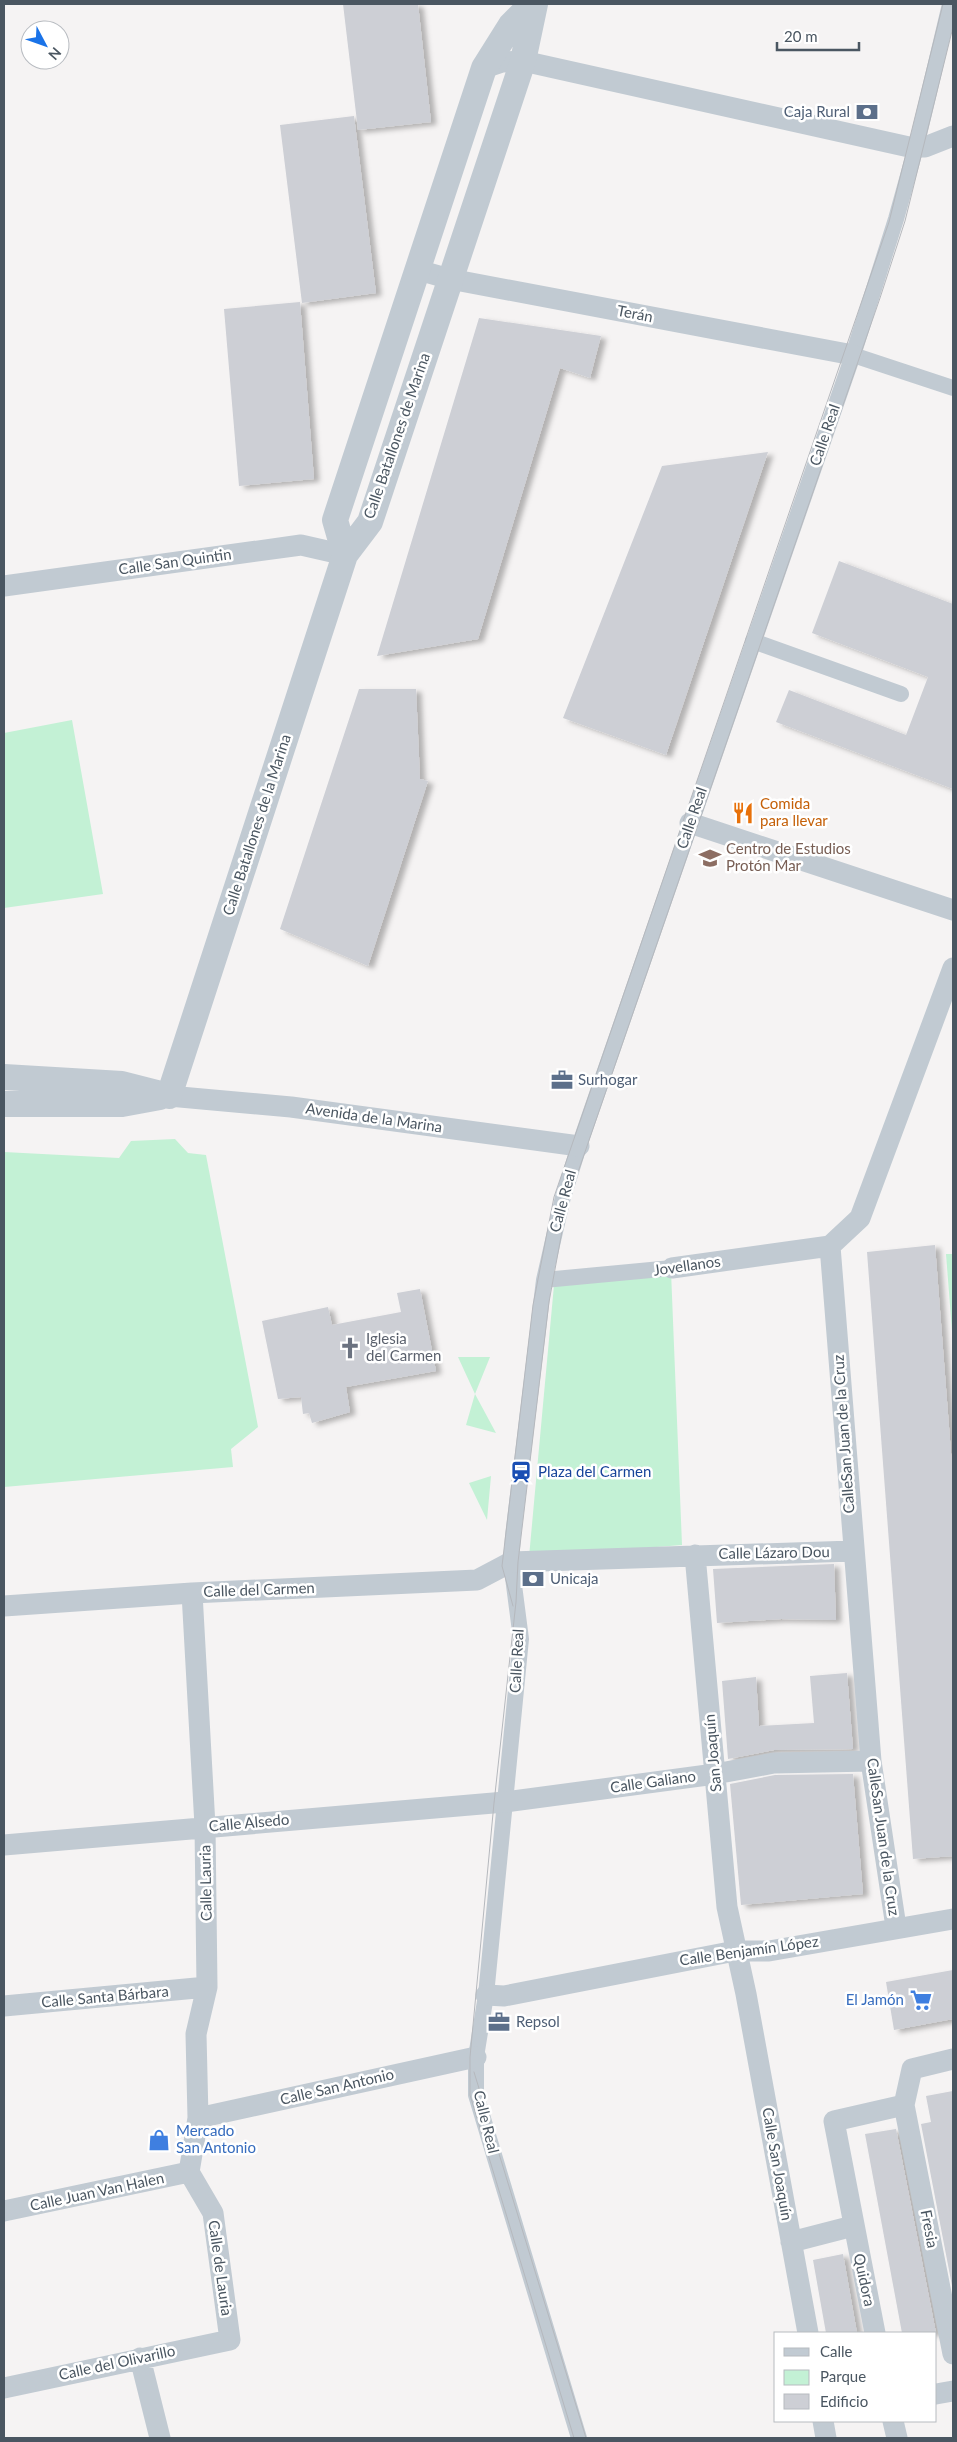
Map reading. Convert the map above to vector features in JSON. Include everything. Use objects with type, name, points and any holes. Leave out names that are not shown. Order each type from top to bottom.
[{"type":"street","name":"Calle Batallones de Marina","points":[[345,555],[370,522],[523,61],[533,4]]},
{"type":"street","name":"Calle Batallones de Marina","points":[[345,555],[335,520],[484,68],[511,25],[533,4]]},
{"type":"street","name":"Calle Real","points":[[579,2438],[476,2095],[476,2057],[486,1995],[499,1802],[522,1639],[511,1562],[544,1280],[563,1197],[579,1146],[853,355],[896,220],[916,147],[950,4]]},
{"type":"street","points":[[484,68],[502,62],[523,61],[909,147],[925,147],[953,136]]},
{"type":"street","name":"Terán","points":[[418,270],[450,280],[853,355]]},
{"type":"street","points":[[853,355],[953,388]]},
{"type":"street","name":"Calle San Quintin","points":[[4,586],[301,545],[345,555]]},
{"type":"street","name":"Calle Batallones de la Marina","points":[[169,1096],[345,555]]},
{"type":"street","points":[[754,641],[902,694]]},
{"type":"street","points":[[690,824],[953,910]]},
{"type":"street","points":[[830,1246],[860,1218],[953,968]]},
{"type":"street","name":"Avenida de la Marina","points":[[4,1077],[122,1084],[169,1096],[291,1107],[579,1146]]},
{"type":"street","name":"Avenida de la Marina","points":[[4,1104],[122,1104],[169,1096]]},
{"type":"street","name":"Jovellanos","points":[[544,1280],[672,1268],[830,1246]]},
{"type":"street","name":"CalleSan Juan de la Cruz","points":[[830,1246],[871,1761],[896,1927]]},
{"type":"street","name":"Calle Lázaro Dou","points":[[511,1562],[853,1551]]},
{"type":"street","name":"San Joaquín","points":[[695,1555],[727,1907],[746,1994]]},
{"type":"street","name":"Calle del Carmen","points":[[4,1606],[192,1593],[477,1580],[511,1562]]},
{"type":"street","name":"Calle Lauria","points":[[189,2172],[198,2118],[196,2034],[207,1987],[205,1826],[192,1593]]},
{"type":"street","name":"Calle Galiano","points":[[499,1802],[715,1774],[774,1763],[871,1761]]},
{"type":"street","name":"Calle Alsedo","points":[[4,1845],[205,1826],[499,1802]]},
{"type":"street","name":"Calle Benjamín López","points":[[486,1995],[504,1996],[735,1950],[769,1951],[953,1918]]},
{"type":"street","name":"Calle Santa Bárbara","points":[[4,2006],[207,1987]]},
{"type":"street","name":"Calle San Joaquín","points":[[746,1994],[808,2332]]},
{"type":"street","name":"Calle San Antonio","points":[[198,2118],[476,2057]]},
{"type":"street","points":[[904,2105],[912,2068],[953,2059]]},
{"type":"street","name":"Quidora","points":[[875,2332],[834,2121],[904,2105]]},
{"type":"street","name":"Fresia","points":[[904,2105],[953,2354]]},
{"type":"street","name":"Calle Juan Van Halen","points":[[4,2211],[189,2172]]},
{"type":"street","name":"Calle de Lauria","points":[[189,2172],[213,2213],[230,2340]]},
{"type":"street","points":[[791,2242],[853,2226]]},
{"type":"street","name":"Calle del Olivarillo","points":[[4,2388],[230,2340]]},
{"type":"street","points":[[140,2358],[160,2438]]},
{"type":"street","points":[[937,2394],[953,2391]]},
{"type":"street","points":[[823,2422],[826,2438]]},
{"type":"street","points":[[894,2422],[897,2438]]},
{"type":"green space","points":[[72,720],[103,894],[4,908],[4,733]]},
{"type":"green space","points":[[175,1139],[188,1153],[206,1155],[258,1427],[231,1449],[233,1467],[4,1487],[4,1152],[119,1158],[131,1141]]},
{"type":"green space","points":[[946,1254],[953,1254],[953,1344]]},
{"type":"green space","points":[[671,1271],[682,1545],[529,1557],[554,1285]]},
{"type":"green space","points":[[458,1357],[490,1357],[475,1394]]},
{"type":"green space","points":[[475,1394],[496,1433],[466,1425]]},
{"type":"green space","points":[[491,1476],[487,1520],[469,1483]]},
{"type":"building","points":[[343,4],[418,4],[431,122],[358,130]]},
{"type":"building","points":[[354,116],[376,293],[302,303],[280,125]]},
{"type":"building","points":[[300,302],[314,479],[239,486],[224,309]]},
{"type":"building","points":[[479,318],[601,336],[590,378],[560,368],[478,639],[377,656]]},
{"type":"building","points":[[768,452],[666,755],[563,718],[662,466]]},
{"type":"building","points":[[839,561],[953,604],[953,789],[776,722],[789,690],[906,735],[928,677],[812,633]]},
{"type":"building","points":[[359,689],[416,689],[420,779],[428,781],[368,966],[280,929]]},
{"type":"building","points":[[935,1245],[953,1479],[953,1856],[913,1859],[867,1252]]},
{"type":"building","name":"Iglesia del Carmen","points":[[420,1289],[436,1371],[346,1387],[350,1412],[312,1423],[309,1413],[303,1414],[301,1397],[278,1399],[262,1321],[328,1307],[332,1325],[401,1312],[397,1293]]},
{"type":"building","points":[[834,1564],[836,1620],[781,1619],[717,1623],[713,1569]]},
{"type":"building","points":[[847,1673],[853,1749],[774,1750],[728,1759],[722,1681],[756,1677],[759,1726],[814,1723],[810,1676]]},
{"type":"building","points":[[853,1774],[863,1894],[741,1905],[730,1784],[775,1775]]},
{"type":"building","name":"El Jamón","points":[[953,1970],[953,2019],[894,2030],[886,1982]]},
{"type":"building","points":[[953,2091],[953,2291],[921,2124],[931,2122],[926,2096]]},
{"type":"building","points":[[896,2129],[936,2332],[902,2332],[865,2134]]},
{"type":"building","points":[[843,2254],[857,2332],[826,2332],[813,2260]]},
{"type":"tram line","points":[[513,1606],[502,1566],[533,1305],[554,1197],[889,222],[943,4]]},
{"type":"tram line","points":[[574,2438],[470,2095],[470,2057],[494,1803],[516,1602],[518,1562],[549,1302],[567,1204],[905,221],[953,27]]},
{"type":"tram line","points":[[474,2072],[586,2438]]},
{"type":"place","name":"Caja Rural","points":[[867,112]]},
{"type":"place","name":"Comida para llevar","points":[[743,813]]},
{"type":"place","name":"Centro de Estudios Protón Mar","points":[[710,858]]},
{"type":"place","name":"Surhogar","points":[[562,1080]]},
{"type":"place","name":"Iglesia del Carmen","points":[[350,1348]]},
{"type":"place","name":"Plaza del Carmen","points":[[521,1472]]},
{"type":"place","name":"Unicaja","points":[[533,1579]]},
{"type":"place","name":"El Jamón","points":[[921,2000]]},
{"type":"place","name":"Repsol","points":[[499,2022]]},
{"type":"place","name":"Mercado San Antonio","points":[[159,2140]]}]
